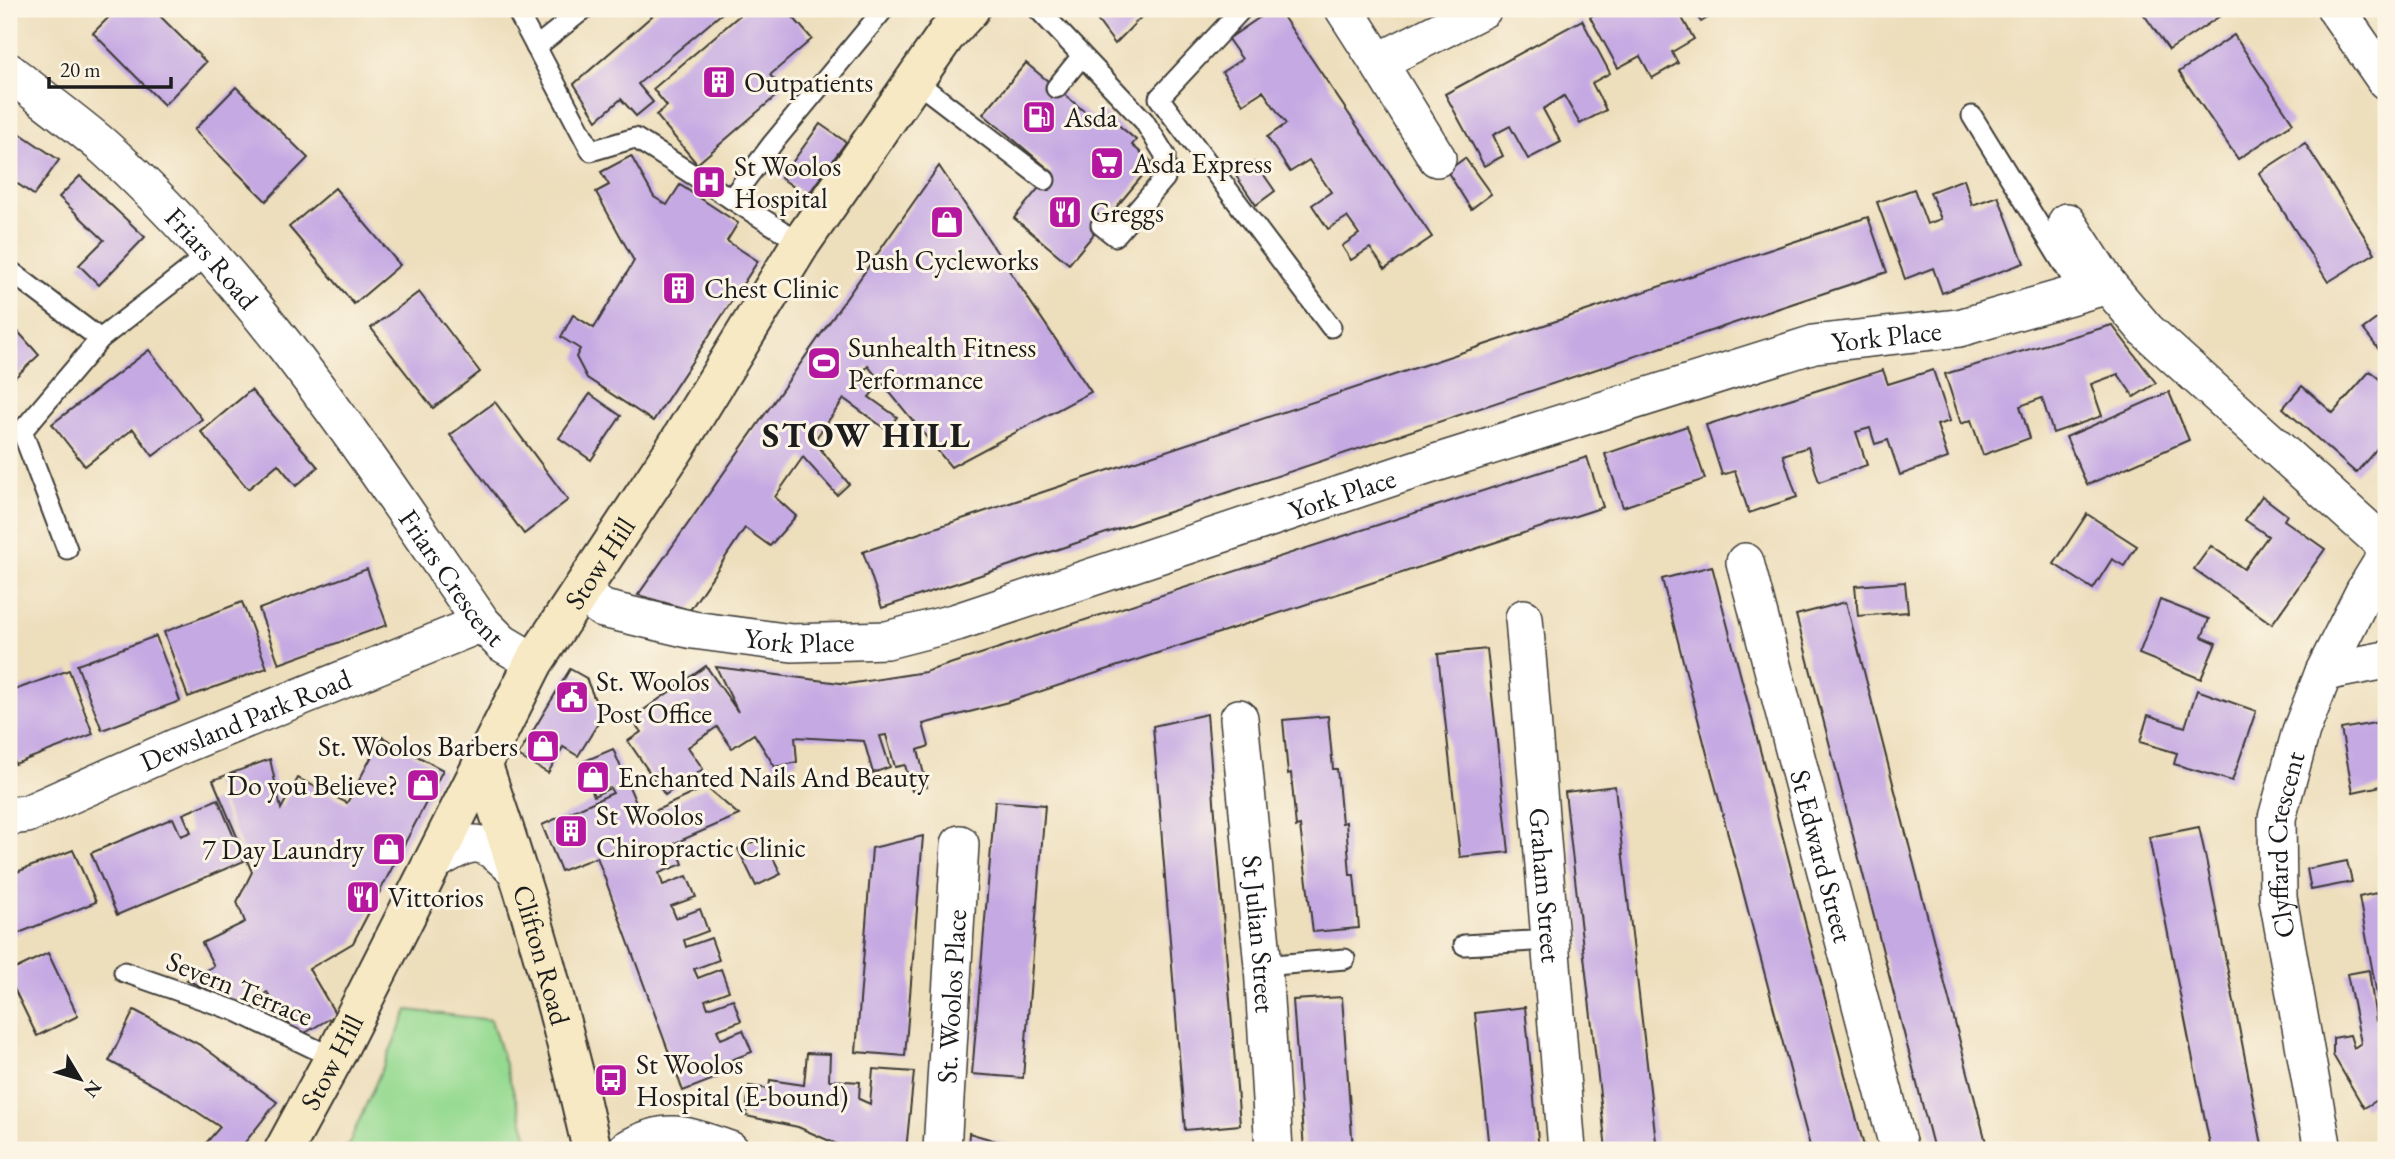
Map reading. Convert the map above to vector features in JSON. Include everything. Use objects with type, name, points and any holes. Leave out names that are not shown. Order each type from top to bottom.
[{"type":"street","name":"Stow Hill","points":[[284,1150],[334,1058],[534,662],[676,447],[801,243],[946,35],[970,9]]},
{"type":"street","points":[[1344,9],[1437,158]]},
{"type":"street","points":[[1378,62],[1483,9]]},
{"type":"street","points":[[2336,9],[2386,81]]},
{"type":"street","name":"Friars Road","points":[[9,72],[104,147],[209,254],[334,410],[381,478]]},
{"type":"street","points":[[2067,222],[2094,289],[2157,340],[2386,546]]},
{"type":"street","name":"York Place","points":[[580,592],[603,609],[693,630],[792,643],[887,640],[957,622],[1413,470],[1814,344],[1959,328],[2094,289]]},
{"type":"street","name":"Friars Crescent","points":[[381,478],[482,623],[502,643],[534,662]]},
{"type":"street","name":"Clyffard Crescent","points":[[2323,1150],[2278,898],[2277,818],[2301,731],[2324,671],[2364,592],[2386,556]]},
{"type":"street","name":"St Edward Street","points":[[1745,562],[1899,1150]]},
{"type":"street","name":"Graham Street","points":[[1524,618],[1567,1150]]},
{"type":"street","name":"Dewsland Park Road","points":[[9,816],[27,814],[177,747],[482,623]]},
{"type":"street","points":[[2324,671],[2386,660]]},
{"type":"street","name":"St Julian Street","points":[[1239,718],[1263,966],[1274,1150]]},
{"type":"street","name":"Clifton Road","points":[[482,763],[520,873],[570,1050],[592,1150]]},
{"type":"street","points":[[431,864],[461,845],[480,843],[496,852],[520,873]]},
{"type":"street","name":"St. Woolos Place","points":[[942,1150],[960,844]]},
{"type":"street","points":[[626,1150],[642,1140],[676,1133],[730,1150]]},
{"type":"lane","points":[[516,9],[591,151],[635,138],[801,243]]},
{"type":"lane","points":[[536,47],[584,9]]},
{"type":"lane","points":[[731,199],[772,143],[884,9]]},
{"type":"lane","points":[[1038,9],[1143,121],[1165,155],[1165,178],[1115,236],[1101,225]]},
{"type":"lane","points":[[1242,9],[1159,98],[1332,327]]},
{"type":"lane","points":[[1056,88],[1082,57]]},
{"type":"lane","points":[[914,80],[1011,147],[1045,180]]},
{"type":"lane","points":[[1972,116],[2094,289]]},
{"type":"lane","points":[[67,549],[22,431],[100,339],[209,254]]},
{"type":"lane","points":[[9,270],[100,339]]},
{"type":"lane","points":[[1464,945],[1549,940]]},
{"type":"lane","points":[[1263,966],[1345,959]]},
{"type":"lane","name":"Severn Terrace","points":[[124,972],[236,1011],[334,1058]]},
{"type":"green space","points":[[408,1010],[491,1020],[532,1150],[346,1150]]},
{"type":"building","points":[[117,9],[153,9],[206,62],[164,105],[93,33]]},
{"type":"building","points":[[660,9],[727,9],[638,84],[653,102],[636,116],[621,99],[597,120],[574,84]]},
{"type":"building","name":"Outpatients","points":[[747,9],[786,9],[812,39],[770,75],[783,90],[697,164],[656,115],[667,106],[653,89]]},
{"type":"building","points":[[1089,9],[1149,9],[1115,44]]},
{"type":"building","points":[[1272,9],[1278,9],[1432,237],[1385,269],[1370,248],[1351,260],[1342,246],[1359,234],[1347,217],[1328,229],[1312,205],[1331,192],[1309,160],[1290,172],[1267,137],[1286,124],[1263,91],[1243,104],[1222,72],[1242,59],[1228,39]]},
{"type":"building","points":[[1604,9],[1677,9],[1694,39],[1672,52],[1678,63],[1652,78],[1640,56],[1618,68],[1590,17]]},
{"type":"building","points":[[1692,9],[1722,9],[1701,22]]},
{"type":"building","points":[[2140,9],[2220,9],[2223,14],[2169,50]]},
{"type":"building","points":[[1582,20],[1610,73],[1592,83],[1606,110],[1580,124],[1564,96],[1543,109],[1561,142],[1528,159],[1510,126],[1493,135],[1503,156],[1484,166],[1445,94]]},
{"type":"building","points":[[2234,35],[2293,123],[2238,159],[2179,72]]},
{"type":"building","points":[[1026,63],[1095,120],[1102,111],[1136,140],[1132,145],[1153,163],[1069,264],[1014,218],[1052,172],[983,114]]},
{"type":"building","points":[[236,87],[308,158],[266,201],[194,130]]},
{"type":"building","points":[[820,124],[846,142],[807,196],[781,178]]},
{"type":"building","points":[[9,126],[59,160],[34,195],[9,178]]},
{"type":"building","points":[[2305,143],[2375,253],[2328,282],[2259,173]]},
{"type":"building","name":"Chest Clinic","points":[[631,156],[654,197],[667,205],[680,185],[738,223],[727,241],[758,261],[653,421],[587,378],[576,357],[580,349],[561,337],[573,315],[594,328],[634,261],[596,192],[609,185],[601,172]]},
{"type":"building","points":[[1465,158],[1491,194],[1471,209],[1447,171]]},
{"type":"building","points":[[1255,162],[1275,191],[1256,205],[1236,176]]},
{"type":"building","points":[[939,166],[1091,392],[951,467],[868,366],[858,378],[874,391],[869,397],[897,417],[887,430],[844,399],[814,441],[849,484],[837,495],[803,457],[775,497],[796,516],[770,546],[745,528],[690,610],[638,595]]},
{"type":"building","points":[[80,176],[145,237],[99,285],[79,265],[104,240],[59,197]]},
{"type":"building","points":[[1964,179],[1972,205],[1998,196],[2024,263],[1942,293],[1933,268],[1905,279],[1877,202],[1914,189],[1927,224],[1941,219],[1930,192]]},
{"type":"building","points":[[335,188],[400,265],[354,304],[289,227]]},
{"type":"building","points":[[1868,217],[1887,272],[882,608],[863,552]]},
{"type":"building","points":[[419,292],[480,372],[433,408],[371,328]]},
{"type":"building","points":[[2386,312],[2386,359],[2363,329]]},
{"type":"building","points":[[2112,325],[2156,383],[2134,397],[2118,374],[2091,384],[2102,416],[2053,433],[2042,398],[2020,406],[2030,438],[1983,455],[1971,420],[1961,424],[1945,374]]},
{"type":"building","points":[[13,326],[39,355],[9,383],[9,329]]},
{"type":"building","points":[[149,350],[202,419],[153,456],[133,429],[85,466],[52,424]]},
{"type":"building","points":[[1883,370],[1888,384],[1933,370],[1950,421],[1937,425],[1948,458],[1900,475],[1888,440],[1875,444],[1870,428],[1856,432],[1867,465],[1819,482],[1808,447],[1783,455],[1797,497],[1749,513],[1735,471],[1722,475],[1706,425]]},
{"type":"building","points":[[2370,371],[2386,385],[2386,438],[2356,473],[2283,408],[2302,386],[2333,413]]},
{"type":"building","points":[[251,390],[318,467],[296,486],[278,464],[248,489],[201,432]]},
{"type":"building","points":[[2169,392],[2189,440],[2087,485],[2066,437]]},
{"type":"building","points":[[590,394],[621,416],[591,460],[559,438]]},
{"type":"building","points":[[495,402],[568,500],[524,534],[450,435]]},
{"type":"building","points":[[1687,426],[1705,479],[1623,507],[1605,454]]},
{"type":"building","points":[[1587,457],[1603,507],[1008,702],[923,724],[929,746],[918,750],[927,787],[912,791],[905,765],[895,767],[886,735],[880,736],[890,767],[873,773],[864,741],[795,737],[797,762],[775,767],[754,734],[732,748],[717,727],[688,747],[703,769],[665,795],[628,741],[641,732],[631,719],[706,666],[738,712],[716,667],[848,684],[925,672]]},
{"type":"building","points":[[2262,496],[2287,515],[2284,520],[2325,549],[2272,624],[2194,569],[2211,546],[2244,569],[2268,536],[2245,520]]},
{"type":"building","points":[[2087,514],[2137,546],[2124,566],[2112,559],[2093,589],[2054,564]]},
{"type":"building","points":[[1712,566],[1865,1150],[1811,1150],[1715,785],[1662,579]]},
{"type":"building","points":[[367,569],[387,625],[279,664],[259,609]]},
{"type":"building","points":[[1905,582],[1908,612],[1858,616],[1855,586]]},
{"type":"building","points":[[2160,600],[2209,619],[2202,637],[2216,643],[2201,679],[2139,654]]},
{"type":"building","points":[[242,602],[267,668],[188,697],[164,632]]},
{"type":"building","points":[[1846,602],[1988,1150],[1934,1150],[1796,615]]},
{"type":"building","points":[[156,636],[180,701],[102,730],[77,665]]},
{"type":"building","points":[[1487,649],[1509,852],[1460,857],[1438,654]]},
{"type":"building","points":[[570,669],[586,678],[602,717],[578,756],[563,747],[548,773],[518,756]]},
{"type":"building","points":[[69,670],[93,734],[15,764],[9,748],[9,692]]},
{"type":"building","points":[[2197,690],[2256,711],[2232,781],[2174,764],[2177,753],[2140,742],[2148,715],[2185,727]]},
{"type":"building","points":[[1207,714],[1240,1125],[1185,1130],[1153,726]]},
{"type":"building","points":[[1328,716],[1342,823],[1346,822],[1350,875],[1354,875],[1359,928],[1313,932],[1300,826],[1296,827],[1291,773],[1288,774],[1283,720]]},
{"type":"building","points":[[2386,721],[2386,785],[2353,792],[2341,729]]},
{"type":"building","points":[[382,737],[443,770],[353,943],[309,969],[336,1015],[298,1037],[267,992],[244,1007],[187,980],[214,966],[202,943],[245,922],[237,902],[252,872],[213,780],[270,759],[281,809],[298,778],[347,803]]},
{"type":"building","points":[[613,749],[642,817],[706,787],[739,815],[675,843],[683,864],[659,873],[663,885],[687,876],[696,897],[671,906],[676,918],[700,909],[708,931],[684,940],[686,947],[711,938],[719,960],[694,969],[698,978],[721,969],[729,991],[705,1000],[708,1008],[733,999],[741,1021],[717,1030],[721,1039],[743,1030],[752,1052],[728,1061],[732,1072],[683,1091],[597,857],[561,871],[542,825],[613,793],[610,788],[594,796],[580,763]]},
{"type":"building","points":[[1615,786],[1657,1150],[1606,1150],[1565,792]]},
{"type":"building","points":[[218,799],[244,861],[117,915],[91,853],[173,818],[181,836],[191,832],[183,814]]},
{"type":"building","points":[[995,801],[1045,805],[1023,1078],[972,1074]]},
{"type":"building","points":[[2199,827],[2263,1150],[2211,1150],[2181,1000],[2149,837]]},
{"type":"building","points":[[923,836],[905,1056],[856,1052],[872,848]]},
{"type":"building","points":[[763,837],[781,874],[756,886],[738,849]]},
{"type":"building","points":[[73,850],[96,902],[9,937],[9,875]]},
{"type":"building","points":[[2347,861],[2352,882],[2311,890],[2307,869]]},
{"type":"building","points":[[2385,891],[2386,1095],[2364,1108],[2333,1055],[2333,1038],[2350,1035],[2354,1048],[2361,1043],[2347,974],[2369,970],[2376,1021],[2381,1017],[2359,897]]},
{"type":"building","points":[[48,953],[78,1016],[37,1036],[9,978],[9,972]]},
{"type":"building","points":[[1342,997],[1353,1150],[1304,1150],[1293,1000]]},
{"type":"building","points":[[1525,1007],[1539,1150],[1489,1150],[1475,1013]]},
{"type":"building","points":[[134,1010],[202,1046],[277,1102],[239,1150],[200,1150],[220,1127],[170,1094],[109,1061]]},
{"type":"building","points":[[807,1053],[830,1054],[829,1080],[860,1082],[859,1099],[870,1104],[873,1069],[914,1072],[906,1150],[850,1150],[798,1127],[746,1116],[749,1086],[769,1089],[770,1080],[804,1085]]},
{"type":"building","points":[[969,1133],[1027,1150],[968,1150]]},
{"type":"place","name":"Outpatients","points":[[719,82]]},
{"type":"place","name":"Asda","points":[[1039,117]]},
{"type":"place","name":"Asda Express","points":[[1107,163]]},
{"type":"place","name":"St Woolos Hospital","points":[[709,182]]},
{"type":"place","name":"Greggs","points":[[1065,212]]},
{"type":"place","name":"Push Cycleworks","points":[[947,222]]},
{"type":"place","name":"Chest Clinic","points":[[679,288]]},
{"type":"place","name":"Sunhealth Fitness Performance","points":[[824,363]]},
{"type":"place","name":"St. Woolos Post Office","points":[[572,697]]},
{"type":"place","name":"St. Woolos Barbers","points":[[543,746]]},
{"type":"place","name":"Enchanted Nails And Beauty","points":[[593,777]]},
{"type":"place","name":"Do you Believe?","points":[[423,785]]},
{"type":"place","name":"St Woolos Chiropractic Clinic","points":[[571,831]]},
{"type":"place","name":"7 Day Laundry","points":[[389,849]]},
{"type":"place","name":"Vittorios","points":[[363,897]]},
{"type":"place","name":"St Woolos Hospital (E-bound)","points":[[611,1080]]},
{"type":"district","name":"STOW HILL","points":[[867,434]]}]
